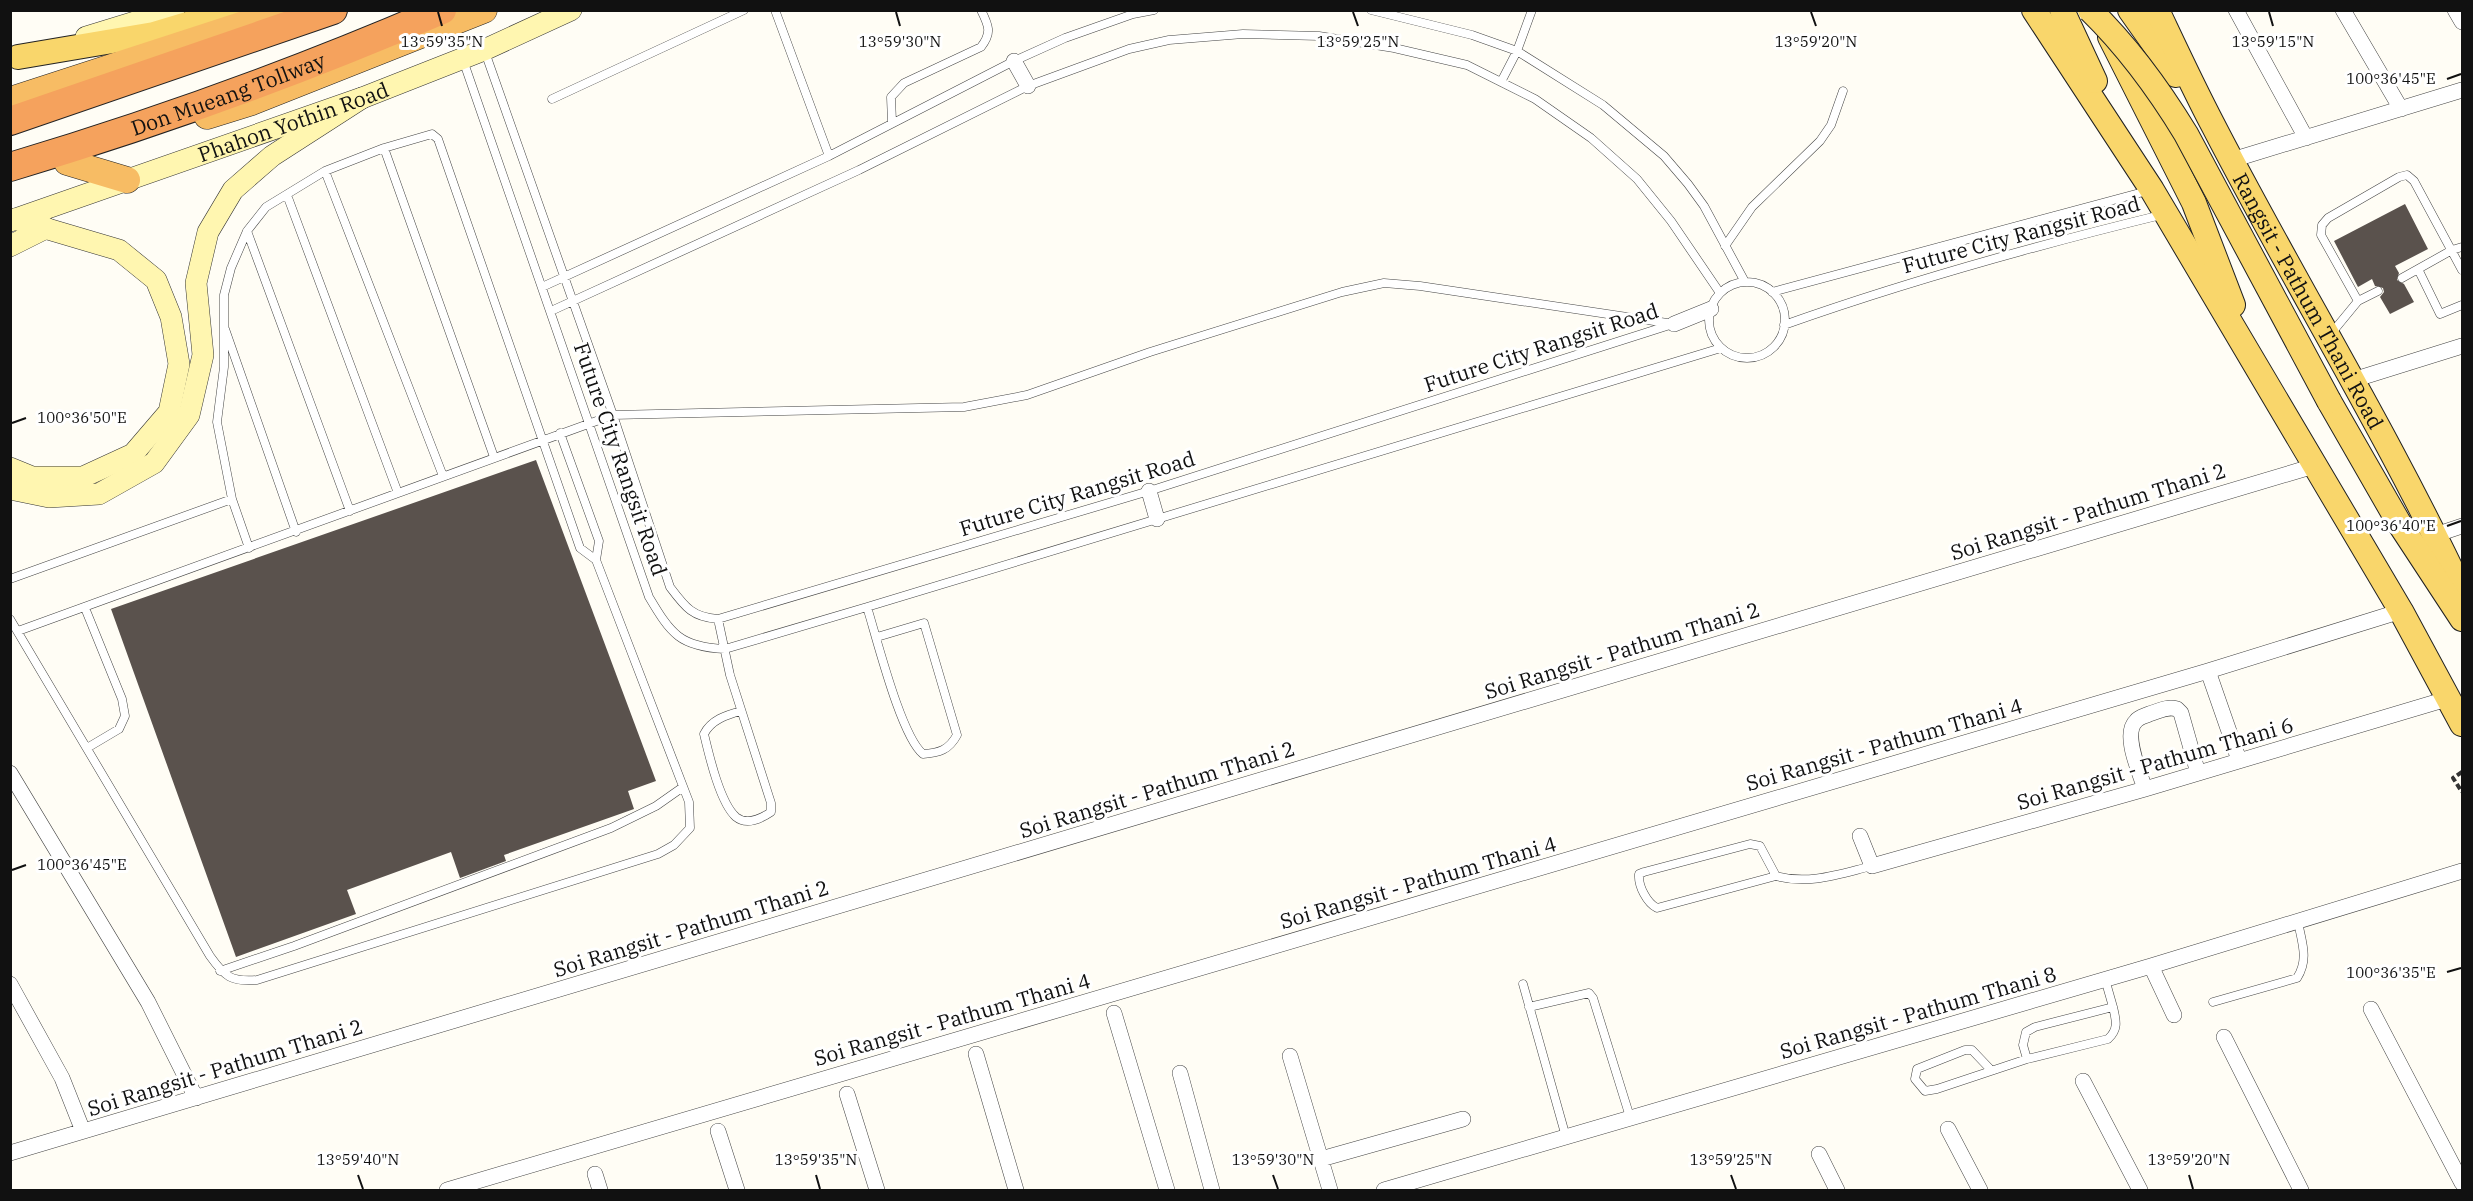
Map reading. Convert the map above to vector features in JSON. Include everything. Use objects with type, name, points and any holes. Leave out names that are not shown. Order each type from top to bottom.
[{"type":"highway","points":[[10,100],[287,10]]},
{"type":"highway","name":"Don Mueang Tollway","points":[[10,121],[333,10]]},
{"type":"highway","name":"Don Mueang Tollway","points":[[10,167],[92,142],[293,73],[442,10]]},
{"type":"highway","name":"Phahon Yothin Road","points":[[10,181],[252,102],[484,10]]},
{"type":"highway","points":[[67,162],[127,180]]},
{"type":"main road","points":[[14,58],[152,14],[174,10]]},
{"type":"main road","points":[[14,58],[154,34],[234,10]]},
{"type":"main road","name":"Phahon Yothin Road","points":[[12,220],[362,98],[484,50],[571,10]]},
{"type":"main road","points":[[2034,10],[2132,156],[2401,611],[2463,724]]},
{"type":"main road","points":[[2062,10],[2132,156]]},
{"type":"main road","points":[[2090,10],[2115,34],[2162,94],[2186,134],[2329,401],[2399,523],[2463,619]]},
{"type":"main road","points":[[2096,10],[2194,203],[2258,369]]},
{"type":"main road","points":[[2130,10],[2213,125]]},
{"type":"main road","name":"Rangsit - Pathum Thani Road","points":[[2157,10],[2213,125],[2353,380],[2463,592]]},
{"type":"main road","points":[[10,489],[49,497],[99,494],[154,463],[189,415],[202,355],[196,283],[208,232],[233,190],[272,156],[362,98]]},
{"type":"main road","points":[[10,468],[32,477],[83,477],[133,454],[169,412],[178,364],[171,317],[156,280],[119,249],[12,220]]},
{"type":"main road","points":[[10,246],[46,228]]},
{"type":"street","points":[[2236,10],[2306,138]]},
{"type":"street","points":[[2343,10],[2401,109]]},
{"type":"street","points":[[2455,10],[2463,22]]},
{"type":"street","points":[[1014,61],[1028,86]]},
{"type":"street","points":[[2232,160],[2463,90]]},
{"type":"street","points":[[1674,324],[1711,309]]},
{"type":"street","points":[[2353,380],[2463,346]]},
{"type":"street","name":"Soi Rangsit - Pathum Thani 2","points":[[10,1153],[2314,466]]},
{"type":"street","points":[[1149,491],[1157,519]]},
{"type":"street","points":[[2435,535],[2463,526]]},
{"type":"street","name":"Soi Rangsit - Pathum Thani 4","points":[[447,1191],[2208,671],[2401,611]]},
{"type":"street","points":[[2208,671],[2239,760]]},
{"type":"street","name":"Soi Rangsit - Pathum Thani 6","points":[[1872,866],[2145,789],[2450,698]]},
{"type":"street","points":[[2145,789],[2130,740],[2132,729],[2136,721],[2165,709],[2177,709],[2181,713],[2198,772]]},
{"type":"street","points":[[10,773],[148,1002],[196,1098]]},
{"type":"street","points":[[1860,836],[1872,866]]},
{"type":"street","name":"Soi Rangsit - Pathum Thani 8","points":[[1384,1191],[2151,966],[2463,871]]},
{"type":"street","points":[[2151,966],[2174,1015]]},
{"type":"street","points":[[10,984],[54,1062],[83,1131]]},
{"type":"street","points":[[2371,1009],[2463,1183]]},
{"type":"street","points":[[1114,1013],[1167,1191]]},
{"type":"street","points":[[2224,1037],[2301,1191]]},
{"type":"street","points":[[976,1054],[1016,1191]]},
{"type":"street","points":[[1290,1056],[1330,1191]]},
{"type":"street","points":[[1180,1073],[1212,1191]]},
{"type":"street","points":[[2083,1081],[2140,1191]]},
{"type":"street","points":[[847,1094],[877,1191]]},
{"type":"street","points":[[1321,1159],[1463,1119]]},
{"type":"street","points":[[1948,1129],[1980,1191]]},
{"type":"street","points":[[718,1131],[736,1191]]},
{"type":"street","points":[[1819,1154],[1837,1191]]},
{"type":"street","points":[[595,1174],[600,1191]]},
{"type":"lane","points":[[552,99],[744,10]]},
{"type":"lane","points":[[775,10],[829,156]]},
{"type":"lane","points":[[892,122],[891,97],[899,87],[981,47],[989,38],[989,25],[981,10]]},
{"type":"lane","points":[[542,287],[829,156],[1014,61],[1065,38],[1133,14],[1154,10]]},
{"type":"lane","points":[[1371,10],[1472,35],[1516,51],[1603,105],[1664,156],[1704,206],[1745,282]]},
{"type":"lane","points":[[1501,82],[1532,10]]},
{"type":"lane","points":[[551,311],[573,303],[859,170],[1028,86],[1129,49],[1169,40],[1243,34],[1319,36],[1394,48],[1467,65],[1535,99],[1592,138],[1637,179],[1671,221],[1720,293]]},
{"type":"lane","name":"Future City Rangsit Road","points":[[484,50],[613,415],[670,587],[686,607],[698,616],[718,619],[1149,491],[1674,324]]},
{"type":"lane","name":"Future City Rangsit Road","points":[[462,58],[649,597],[667,627],[684,641],[711,648],[725,649],[867,607],[1721,348]]},
{"type":"lane","points":[[1725,246],[1752,207],[1820,141],[1831,125],[1843,91]]},
{"type":"lane","points":[[249,548],[232,499],[217,422],[222,390],[224,295],[231,268],[247,231],[266,207],[325,171],[384,148],[425,134],[432,134],[438,139],[580,548],[596,560]]},
{"type":"lane","points":[[384,148],[495,456]]},
{"type":"lane","points":[[325,171],[443,476]]},
{"type":"lane","points":[[2358,301],[2321,235],[2322,225],[2328,218],[2398,177],[2407,176],[2414,181],[2463,270]]},
{"type":"lane","name":"Future City Rangsit Road","points":[[1772,292],[2152,190]]},
{"type":"lane","points":[[287,195],[398,493]]},
{"type":"lane","name":"Future City Rangsit Road","points":[[1784,325],[1916,281],[2066,238],[2166,214]]},
{"type":"lane","points":[[247,231],[350,511]]},
{"type":"lane","points":[[2402,278],[2452,250],[2463,247]]},
{"type":"lane","points":[[2418,268],[2440,314],[2463,305]]},
{"type":"lane","points":[[1745,282],[1755,283],[1772,292],[1784,313],[1784,325],[1776,344],[1760,356],[1739,357],[1721,348],[1710,330],[1711,309],[1720,293],[1727,287],[1745,282]]},
{"type":"lane","name":"Future City Rangsit Road","points":[[613,415],[964,407],[1027,395],[1161,348],[1342,292],[1384,283],[1420,286],[1674,324]]},
{"type":"lane","points":[[2329,336],[2358,301],[2378,291]]},
{"type":"lane","points":[[223,323],[296,532]]},
{"type":"lane","points":[[18,631],[296,532],[541,439],[613,415]]},
{"type":"lane","points":[[10,620],[210,956],[228,978],[238,981],[257,980],[658,854],[674,845],[690,828],[688,802],[596,560],[599,541],[560,433]]},
{"type":"lane","points":[[10,579],[232,499]]},
{"type":"lane","points":[[867,607],[906,730],[914,747],[923,754],[936,753],[951,746],[957,735],[924,623],[877,637]]},
{"type":"lane","points":[[86,608],[122,699],[125,716],[119,729],[87,748]]},
{"type":"lane","points":[[718,619],[730,675],[771,803],[771,812],[761,819],[748,821],[738,818],[727,804],[704,734],[708,727],[717,721],[741,711]]},
{"type":"lane","points":[[220,971],[294,946],[610,828],[656,806],[683,787]]},
{"type":"lane","points":[[1776,876],[1760,846],[1750,844],[1644,872],[1639,874],[1638,881],[1651,905],[1657,908],[1776,876],[1792,880],[1814,880],[1872,866]]},
{"type":"lane","points":[[2213,1002],[2296,978],[2303,968],[2305,958],[2298,922]]},
{"type":"lane","points":[[1991,1070],[1977,1053],[1965,1050],[1917,1069],[1915,1079],[1925,1091],[2027,1059],[2108,1039],[2114,1034],[2117,1023],[2105,979]]},
{"type":"lane","points":[[1523,984],[1566,1137]]},
{"type":"lane","points":[[1530,1007],[1589,993],[1593,998],[1630,1117]]},
{"type":"lane","points":[[2027,1059],[2023,1045],[2026,1032],[2035,1027],[2113,1007]]},
{"type":"path","points":[[2463,772],[2453,778],[2463,792]]},
{"type":"building","points":[[2405,204],[2428,249],[2395,266],[2399,273],[2397,280],[2404,284],[2414,302],[2390,314],[2380,297],[2384,292],[2383,288],[2375,286],[2372,279],[2358,287],[2334,241]]},
{"type":"building","points":[[536,460],[656,781],[628,791],[634,809],[504,855],[506,861],[460,878],[451,852],[347,890],[356,914],[236,957],[111,609]]}]
